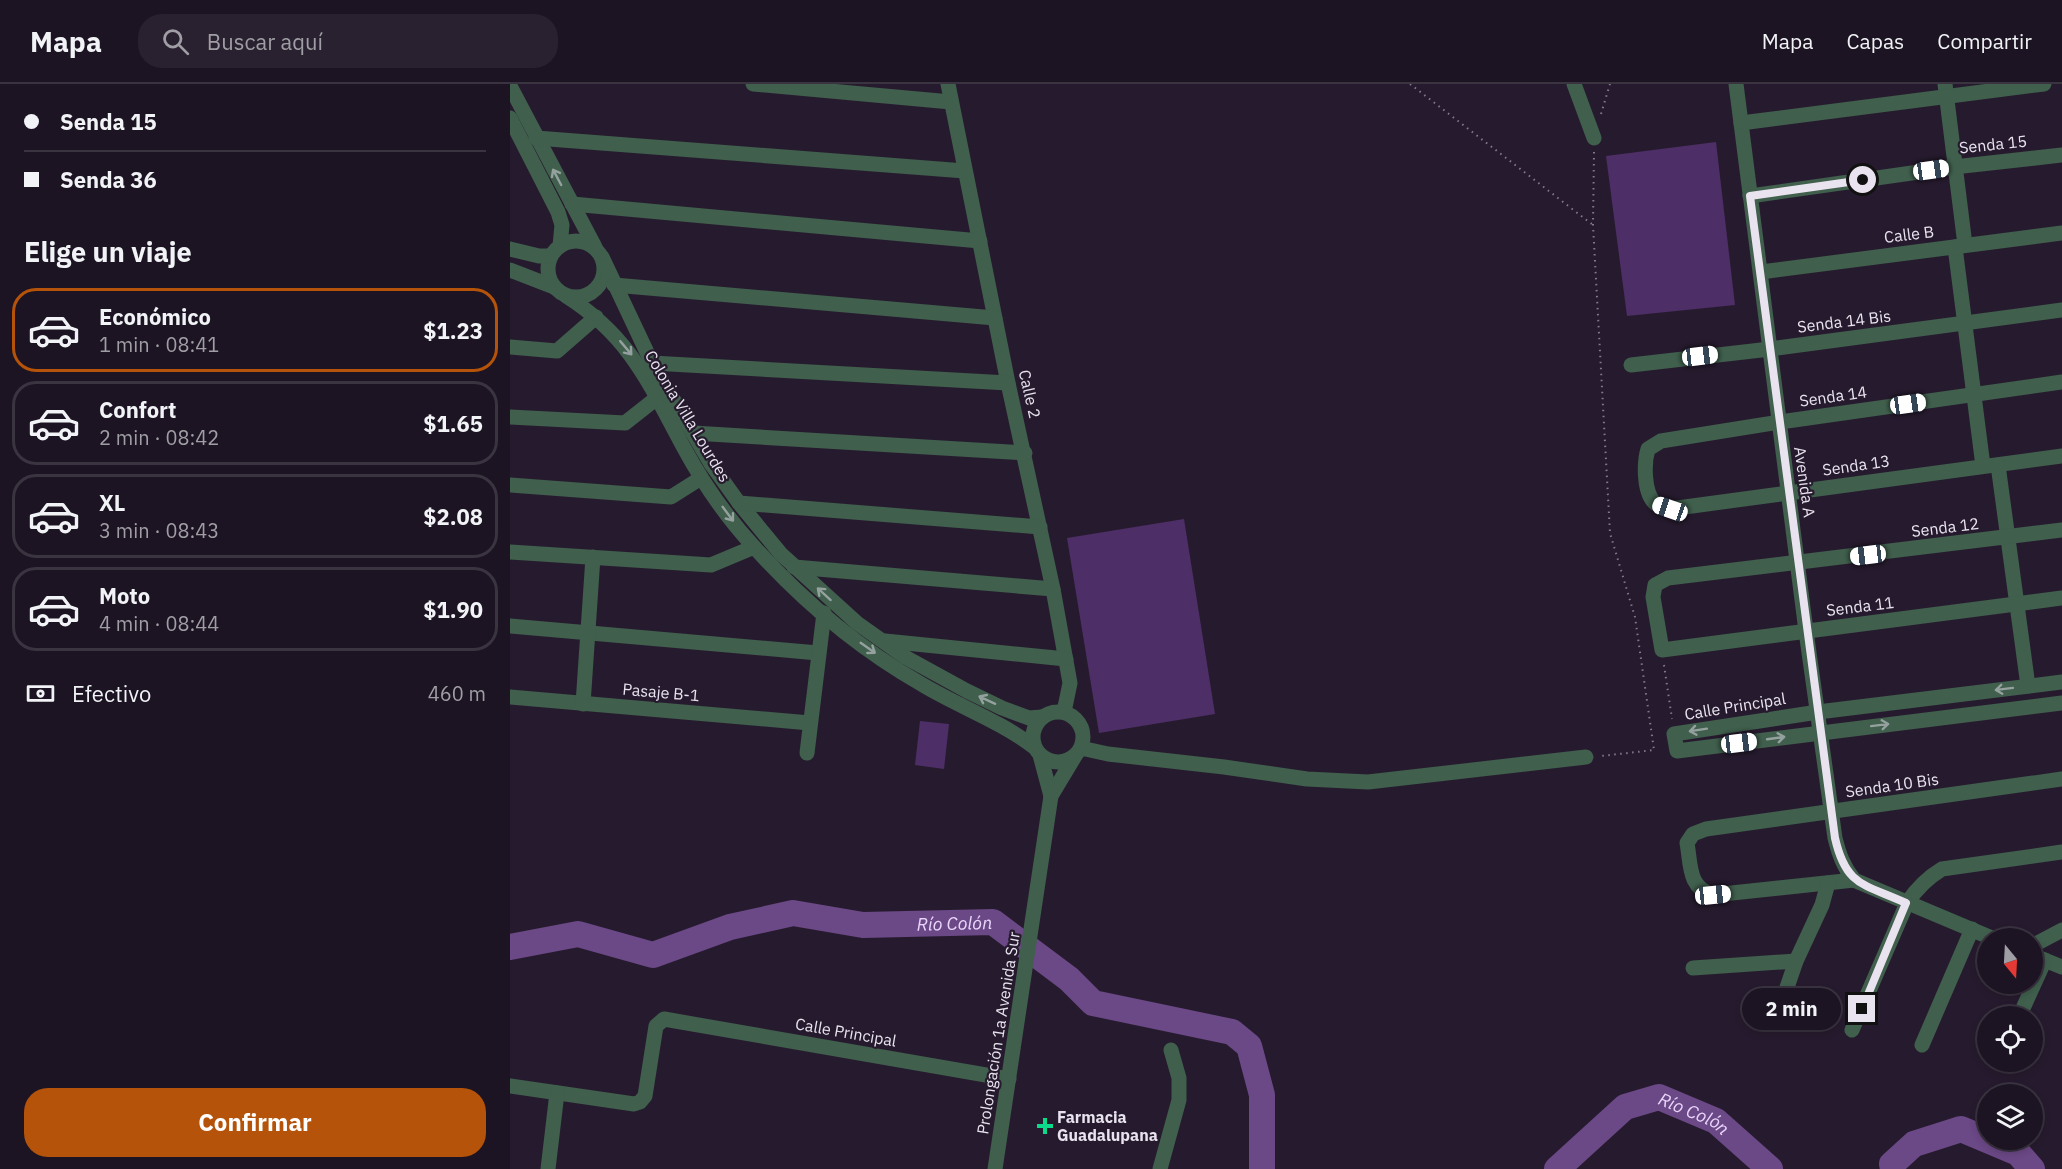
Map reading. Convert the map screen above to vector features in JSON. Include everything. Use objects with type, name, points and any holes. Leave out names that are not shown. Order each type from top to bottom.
[{"type":"street","points":[[753,84],[951,102]]},
{"type":"street","name":"Calle 2","points":[[948,84],[1066,659],[1070,683],[1064,712]]},
{"type":"street","points":[[1574,84],[1594,138]]},
{"type":"street","name":"Avenida A","points":[[1736,84],[1806,631],[1832,812],[1840,858],[1854,880]]},
{"type":"street","points":[[1741,123],[1946,91],[2044,84]]},
{"type":"street","name":"Colonia Villa Lourdes","points":[[510,86],[615,285],[652,363],[711,464],[764,535],[795,567],[857,623],[882,641],[926,669],[975,695],[1029,718],[1042,717]]},
{"type":"street","points":[[1946,91],[1965,324],[1972,394],[1983,466]]},
{"type":"street","points":[[510,118],[558,212],[562,225],[548,272],[554,286]]},
{"type":"street","points":[[536,138],[965,171]]},
{"type":"street","name":"Senda 15","points":[[1750,196],[1954,167],[2062,155]]},
{"type":"street","points":[[572,204],[980,241]]},
{"type":"street","name":"Calle B","points":[[1761,272],[2062,233]]},
{"type":"street","points":[[510,249],[539,256],[555,251],[573,241],[588,243],[598,252],[605,266],[600,285],[584,297],[566,296],[554,286],[510,270]]},
{"type":"street","points":[[615,285],[995,318]]},
{"type":"street","name":"Colonia Villa Lourdes","points":[[566,296],[596,317],[630,353],[658,397],[684,450],[701,478],[754,547],[803,596],[849,635],[920,684],[1016,733],[1037,751]]},
{"type":"street","name":"Senda 14 Bis","points":[[1631,365],[2062,310]]},
{"type":"street","points":[[510,347],[557,351],[596,317]]},
{"type":"street","points":[[652,363],[1008,383]]},
{"type":"street","name":"Senda 14","points":[[1656,504],[1648,494],[1644,461],[1648,449],[1661,441],[2062,382]]},
{"type":"street","points":[[510,417],[625,423],[658,397]]},
{"type":"street","points":[[693,433],[1025,453]]},
{"type":"street","name":"Senda 13","points":[[1656,504],[1670,509],[2062,456]]},
{"type":"street","points":[[1998,465],[2028,686]]},
{"type":"street","points":[[510,485],[671,497],[701,478]]},
{"type":"street","points":[[739,503],[1040,527]]},
{"type":"street","name":"Senda 12","points":[[1662,650],[1653,597],[1655,585],[1668,579],[2062,530]]},
{"type":"street","points":[[510,552],[711,565],[754,547]]},
{"type":"street","points":[[583,704],[593,556]]},
{"type":"street","points":[[795,567],[1053,589]]},
{"type":"street","name":"Senda 11","points":[[1662,650],[2062,598]]},
{"type":"street","points":[[807,753],[824,613]]},
{"type":"street","points":[[510,626],[818,653]]},
{"type":"street","points":[[882,641],[1066,659]]},
{"type":"street","name":"Calle Principal","points":[[2062,682],[1818,712],[1674,734],[1677,751],[2062,703]]},
{"type":"street","name":"Pasaje B-1","points":[[510,697],[810,723]]},
{"type":"street","points":[[1064,712],[1079,722],[1084,740],[1078,752],[1067,761],[1057,763],[1048,761],[1037,751],[1033,731],[1042,717],[1049,713],[1064,712]]},
{"type":"street","name":"Prolongación 1a Avenida Sur","points":[[1037,751],[1051,796]]},
{"type":"street","points":[[1078,752],[1224,766],[1308,779],[1368,782],[1586,757]]},
{"type":"street","name":"Prolongación 1a Avenida Sur","points":[[995,1169],[1051,796],[1078,752]]},
{"type":"street","name":"Senda 10 Bis","points":[[1828,883],[1713,895],[1701,892],[1694,884],[1687,843],[1693,834],[1706,829],[2062,779]]},
{"type":"street","points":[[1852,1030],[1906,903],[1929,877],[1942,869],[2062,852]]},
{"type":"street","points":[[1783,999],[1796,961],[1822,905],[1828,883],[1854,880],[1977,932]]},
{"type":"street","points":[[1922,1045],[1972,930]]},
{"type":"street","points":[[2043,940],[2062,930]]},
{"type":"street","points":[[2043,959],[2062,967]]},
{"type":"street","points":[[1693,968],[1796,961]]},
{"type":"street","name":"Calle Principal","points":[[556,1093],[634,1104],[640,1102],[645,1096],[656,1026],[664,1019],[1009,1079]]},
{"type":"street","points":[[1160,1169],[1179,1100],[1179,1078],[1171,1050]]},
{"type":"street","points":[[510,1086],[556,1093],[548,1169]]},
{"type":"path","points":[[1410,84],[1593,225]]},
{"type":"path","points":[[1586,757],[1654,750],[1635,617],[1610,533],[1593,225],[1594,138],[1610,84]]},
{"type":"path","points":[[1662,650],[1674,734]]},
{"type":"shaded area","points":[[1716,142],[1735,305],[1627,316],[1606,156]]},
{"type":"shaded area","points":[[1184,519],[1215,714],[1099,733],[1067,538]]},
{"type":"shaded area","points":[[920,721],[949,724],[944,769],[915,765]]},
{"type":"waterway","name":"Río Colón","points":[[510,947],[578,934],[653,955],[730,927],[793,913],[863,925],[993,922],[1069,979],[1093,1003],[1232,1032],[1249,1046],[1262,1095],[1262,1169]]},
{"type":"waterway","name":"Río Colón","points":[[1557,1169],[1625,1107],[1659,1097],[1716,1121],[1770,1169]]},
{"type":"waterway","name":"Río Colón","points":[[1893,1169],[1892,1164],[1914,1144],[1961,1129],[2018,1153],[2032,1169]]},
{"type":"place","name":"Farmacia Guadalupana","points":[[1045,1126]]},
{"type":"route","points":[[1862,1009],[1906,903],[1854,880],[1840,858],[1835,838],[1750,196],[1863,180]]}]
